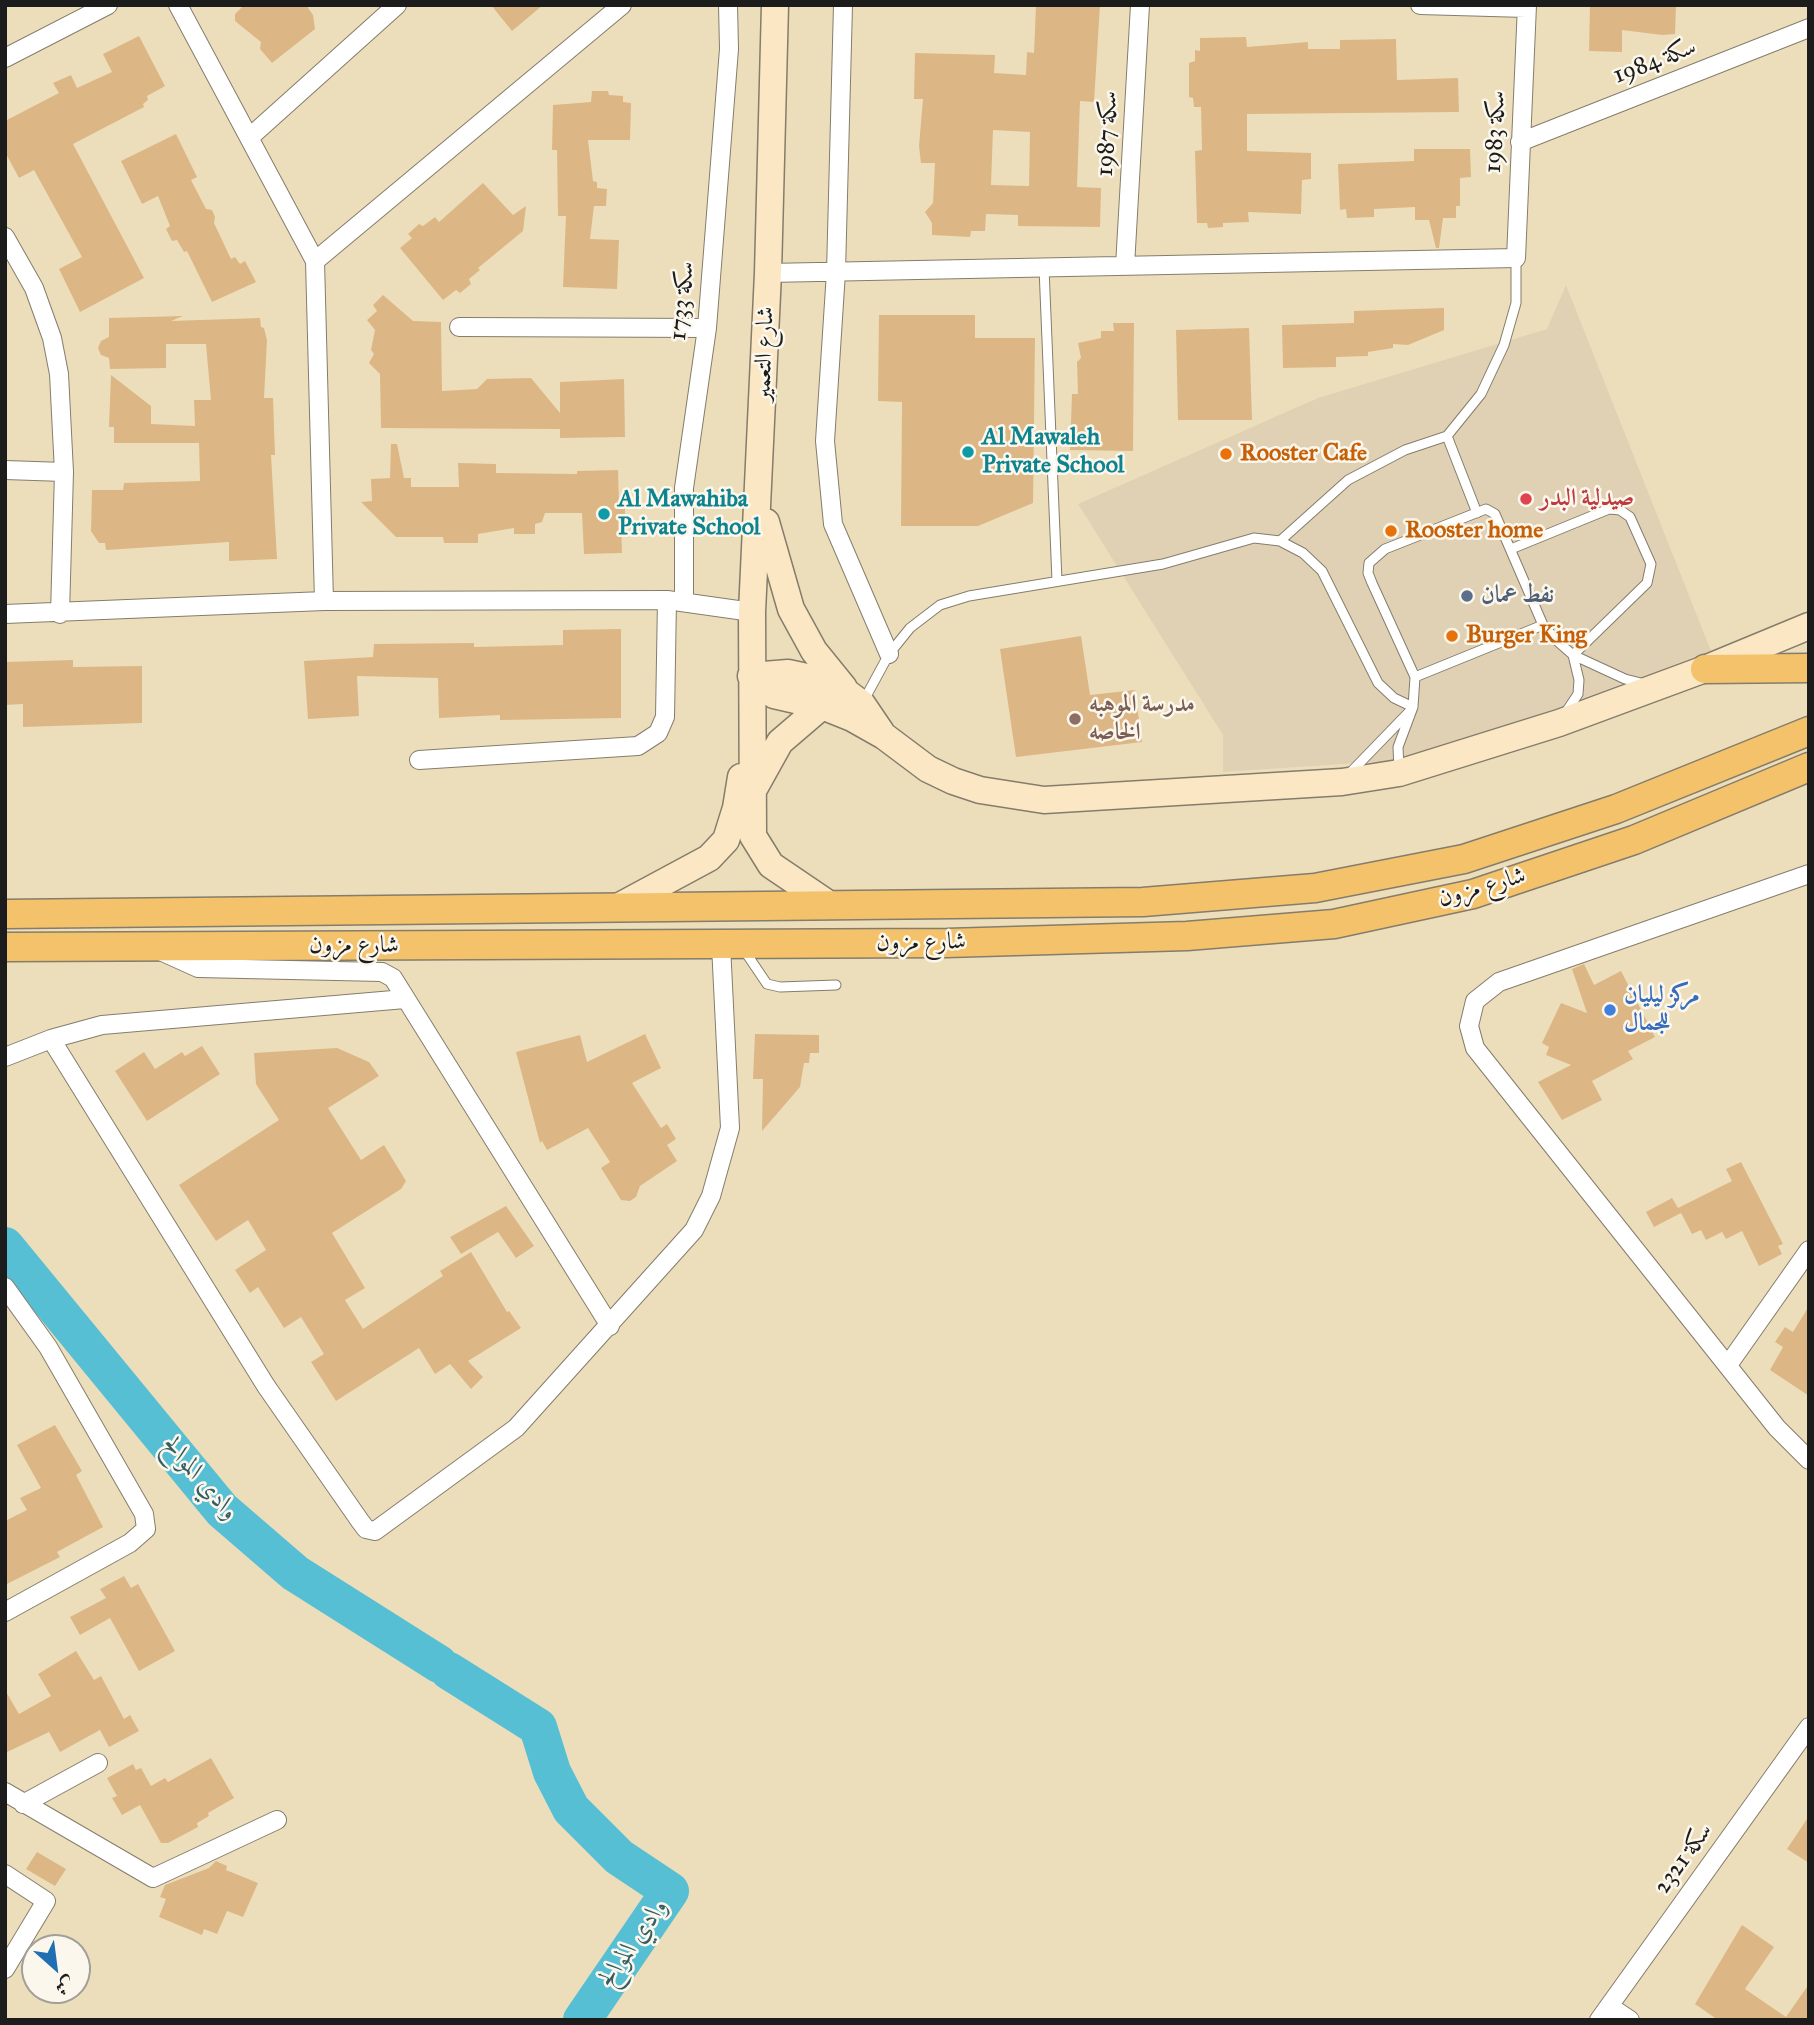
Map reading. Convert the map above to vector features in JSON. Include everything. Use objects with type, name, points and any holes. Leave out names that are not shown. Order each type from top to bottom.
[{"type":"main road","name":"شارع التعمير","points":[[775,5],[768,273],[752,612],[753,836],[771,865],[830,905]]},
{"type":"main road","points":[[759,493],[779,575],[791,609],[814,651],[884,736]]},
{"type":"main road","points":[[751,676],[774,695],[822,705],[884,736],[928,769],[953,781],[980,790],[1044,800],[1342,782],[1399,773],[1559,723],[1704,669],[1809,626]]},
{"type":"main road","points":[[1704,669],[1809,668]]},
{"type":"main road","points":[[751,676],[779,673],[807,675],[853,696]]},
{"type":"main road","name":"شارع التعمير","points":[[616,908],[700,864],[726,841],[736,808],[751,703]]},
{"type":"main road","points":[[753,791],[780,742],[822,705]]},
{"type":"main road","name":"شارع مزون","points":[[5,914],[1143,902],[1315,888],[1464,859],[1616,808],[1809,731]]},
{"type":"main road","name":"شارع مزون","points":[[5,947],[730,945],[1187,936],[1334,924],[1473,894],[1634,840],[1809,767]]},
{"type":"street","points":[[5,58],[108,5]]},
{"type":"street","points":[[178,5],[316,261],[324,601]]},
{"type":"street","points":[[250,137],[397,5]]},
{"type":"street","points":[[316,261],[622,5]]},
{"type":"street","name":"سكة 1733","points":[[419,760],[638,746],[658,733],[665,718],[684,488],[706,328],[729,49],[727,5]]},
{"type":"street","points":[[843,5],[836,272],[825,441],[834,524],[889,653]]},
{"type":"street","name":"سكة 1987","points":[[1125,266],[1140,5]]},
{"type":"street","name":"سكة 1983","points":[[1420,5],[1527,7],[1516,258]]},
{"type":"street","name":"سكة 1984","points":[[1520,142],[1809,28]]},
{"type":"street","points":[[5,237],[34,288],[52,338],[59,374],[64,472],[60,614]]},
{"type":"street","points":[[768,273],[1516,258]]},
{"type":"street","points":[[459,327],[706,328]]},
{"type":"street","points":[[5,470],[64,472]]},
{"type":"street","points":[[5,614],[60,614],[324,601],[675,600],[752,612]]},
{"type":"street","points":[[1809,874],[1499,982],[1475,1000],[1469,1026],[1475,1048],[1777,1428],[1809,1460]]},
{"type":"street","points":[[51,1039],[266,1386],[366,1529],[375,1531],[516,1428],[694,1230],[711,1196],[730,1128],[730,945]]},
{"type":"street","points":[[148,946],[198,968],[382,972],[393,978],[610,1326]]},
{"type":"street","points":[[5,1058],[51,1039],[102,1025],[405,999]]},
{"type":"street","points":[[1727,1365],[1809,1250]]},
{"type":"street","points":[[5,1287],[62,1371],[144,1514],[146,1529],[130,1543],[5,1612]]},
{"type":"street","name":"سكة 2321","points":[[1604,2013],[1809,1727]]},
{"type":"street","points":[[23,1804],[98,1763]]},
{"type":"street","points":[[5,1793],[153,1878],[277,1821]]},
{"type":"street","points":[[5,1874],[46,1901],[5,1969]]},
{"type":"street","points":[[1604,2013],[1630,2020]]},
{"type":"lane","points":[[1280,541],[1348,480],[1405,450],[1447,436],[1481,394],[1504,345],[1516,303],[1516,258]]},
{"type":"lane","points":[[1044,268],[1057,581]]},
{"type":"lane","points":[[1447,436],[1477,513]]},
{"type":"lane","points":[[1399,773],[1398,747],[1413,707],[1415,677],[1372,583],[1368,573],[1369,563],[1385,550],[1486,509],[1495,514],[1544,625],[1573,655],[1625,679],[1654,686]]},
{"type":"lane","points":[[1511,549],[1609,509],[1620,510],[1630,517],[1651,564],[1647,583],[1573,655]]},
{"type":"lane","points":[[853,696],[910,628],[940,605],[969,596],[1163,564],[1254,538],[1280,541],[1303,553],[1322,571],[1378,683],[1394,698],[1413,707]]},
{"type":"lane","points":[[1415,677],[1544,625]]},
{"type":"lane","points":[[1559,723],[1578,694],[1579,680],[1573,655]]},
{"type":"lane","points":[[1342,782],[1413,707]]},
{"type":"lane","points":[[730,945],[767,984],[780,988],[836,985]]},
{"type":"shaded area","points":[[1566,285],[1711,651],[1419,759],[1223,772],[1223,735],[1078,504],[1318,398],[1547,329]]},
{"type":"building","points":[[244,5],[306,5],[313,15],[315,29],[272,63],[260,49],[261,42],[235,21],[235,14]]},
{"type":"building","points":[[491,5],[543,5],[512,31]]},
{"type":"building","points":[[1036,5],[1100,5],[1094,102],[1080,101],[1077,187],[1101,188],[1100,227],[1018,226],[1018,215],[986,214],[985,231],[971,231],[970,237],[932,235],[932,223],[925,212],[933,203],[935,163],[921,163],[919,146],[923,99],[914,99],[915,53],[995,55],[994,73],[1026,75],[1027,52],[1034,53]],"holes":[[[993,130],[1030,132],[1029,186],[991,185]]]},
{"type":"building","points":[[1590,5],[1676,5],[1675,34],[1622,30],[1622,52],[1589,51]]},
{"type":"building","points":[[139,36],[165,86],[147,96],[144,107],[73,144],[144,278],[80,312],[59,269],[82,257],[34,170],[19,178],[5,152],[5,121],[59,93],[53,83],[71,75],[77,88],[112,72],[103,54]]},
{"type":"building","points":[[1246,37],[1247,47],[1308,42],[1308,49],[1340,49],[1340,40],[1396,39],[1397,80],[1458,78],[1459,112],[1247,114],[1247,151],[1311,153],[1311,179],[1302,180],[1301,214],[1248,212],[1249,222],[1223,223],[1223,227],[1208,228],[1207,223],[1197,223],[1195,151],[1202,150],[1201,107],[1194,107],[1193,98],[1189,97],[1189,63],[1195,61],[1195,50],[1200,51],[1200,38]]},
{"type":"building","points":[[592,91],[608,91],[609,95],[623,96],[623,102],[631,103],[630,140],[588,140],[593,181],[597,182],[597,188],[607,189],[606,206],[594,206],[590,239],[619,240],[617,289],[563,287],[566,216],[558,216],[557,150],[552,150],[553,105],[591,102]]},
{"type":"building","points":[[176,134],[197,177],[191,180],[206,209],[212,210],[214,223],[231,259],[235,257],[240,264],[245,261],[256,282],[212,302],[187,251],[184,252],[177,240],[172,241],[166,229],[170,226],[158,196],[142,204],[121,161]]},
{"type":"building","points":[[1414,149],[1470,149],[1471,177],[1460,178],[1460,206],[1456,206],[1456,218],[1443,218],[1439,248],[1436,248],[1429,220],[1415,220],[1415,207],[1374,209],[1374,217],[1347,218],[1346,209],[1340,210],[1338,164],[1414,161]]},
{"type":"building","points":[[483,183],[513,215],[526,206],[523,231],[478,268],[480,270],[469,279],[471,284],[460,293],[456,290],[443,300],[400,248],[412,238],[408,234],[419,224],[423,226],[435,217],[439,222]]},
{"type":"building","points":[[383,295],[413,321],[441,322],[442,391],[477,389],[487,379],[531,378],[560,413],[560,382],[624,379],[625,437],[560,438],[560,429],[381,428],[380,374],[369,363],[374,354],[371,350],[375,330],[367,320],[377,311],[373,305]]},
{"type":"building","points":[[1444,308],[1444,330],[1408,345],[1393,344],[1393,348],[1368,352],[1368,356],[1336,357],[1336,367],[1283,368],[1282,325],[1354,323],[1354,311]]},
{"type":"building","name":"Al Mawaleh Private School","points":[[879,315],[975,315],[975,338],[1035,338],[1033,503],[978,526],[901,526],[902,402],[878,401]]},
{"type":"building","points":[[183,316],[171,321],[260,318],[261,327],[264,328],[267,340],[264,398],[273,398],[275,455],[271,455],[277,559],[229,561],[229,542],[106,550],[105,543],[99,543],[91,531],[92,490],[123,490],[124,483],[200,481],[199,443],[114,443],[114,427],[109,427],[111,375],[151,406],[151,424],[195,426],[194,400],[211,400],[206,344],[166,344],[166,368],[110,369],[109,358],[101,355],[98,348],[101,341],[109,337],[109,318]]},
{"type":"building","points":[[1113,323],[1134,323],[1133,451],[1070,450],[1072,394],[1078,394],[1077,362],[1081,358],[1078,343],[1101,338],[1101,331],[1114,331]]},
{"type":"building","points":[[1249,328],[1252,420],[1178,420],[1176,330]]},
{"type":"building","points":[[391,444],[397,444],[404,478],[411,478],[411,487],[459,487],[458,463],[496,464],[496,473],[577,474],[577,471],[618,470],[619,504],[625,505],[625,522],[621,522],[622,553],[584,554],[582,513],[545,513],[542,522],[535,524],[535,534],[514,534],[514,528],[478,534],[478,543],[444,543],[443,537],[396,537],[361,502],[372,501],[371,479],[390,478]]},
{"type":"building","points":[[621,629],[621,718],[500,720],[500,715],[439,718],[438,678],[357,676],[359,716],[308,719],[304,661],[373,657],[374,644],[474,643],[474,647],[563,645],[563,630]]},
{"type":"building","name":"مدرسة الموهبه الخاصه","points":[[1081,636],[1090,695],[1135,690],[1142,742],[1016,757],[1000,649]]},
{"type":"building","points":[[73,660],[73,667],[142,666],[142,723],[23,727],[23,704],[5,705],[5,662]]},
{"type":"building","points":[[1584,964],[1594,985],[1621,971],[1655,1037],[1628,1051],[1633,1059],[1592,1081],[1602,1100],[1562,1120],[1538,1082],[1571,1065],[1546,1055],[1549,1047],[1542,1043],[1561,1003],[1587,1013],[1572,969]]},
{"type":"building","points":[[645,1034],[661,1068],[632,1083],[661,1128],[667,1124],[676,1139],[667,1145],[677,1161],[640,1186],[636,1197],[630,1201],[621,1200],[601,1168],[610,1162],[588,1128],[547,1150],[542,1141],[540,1143],[516,1052],[580,1035],[587,1062]]},
{"type":"building","points":[[755,1034],[819,1035],[819,1053],[810,1053],[809,1063],[804,1063],[800,1087],[762,1131],[763,1079],[753,1079]]},
{"type":"building","points":[[202,1046],[220,1074],[147,1121],[115,1071],[144,1052],[155,1069],[182,1052],[185,1056]]},
{"type":"building","points":[[337,1048],[369,1062],[379,1076],[328,1108],[361,1160],[384,1145],[406,1181],[401,1189],[332,1233],[365,1288],[345,1300],[363,1329],[443,1276],[440,1271],[471,1252],[507,1312],[509,1311],[521,1328],[468,1361],[483,1377],[471,1389],[450,1364],[435,1374],[419,1348],[336,1401],[311,1362],[324,1354],[301,1317],[284,1328],[258,1287],[250,1293],[235,1270],[266,1250],[248,1220],[216,1241],[179,1185],[279,1120],[256,1084],[254,1053]]},
{"type":"building","points":[[1741,1162],[1783,1244],[1778,1246],[1782,1254],[1759,1266],[1742,1231],[1726,1239],[1722,1232],[1706,1240],[1701,1230],[1692,1234],[1681,1213],[1654,1227],[1646,1212],[1672,1198],[1678,1208],[1732,1181],[1726,1169]]},
{"type":"building","points":[[506,1206],[534,1246],[516,1258],[498,1232],[461,1254],[450,1237]]},
{"type":"building","points":[[1809,1306],[1809,1396],[1770,1370],[1783,1347],[1775,1342],[1785,1327],[1793,1332]]},
{"type":"building","points":[[55,1425],[82,1471],[76,1475],[103,1527],[57,1552],[60,1557],[5,1585],[5,1521],[27,1510],[20,1498],[41,1488],[17,1445]]},
{"type":"building","points":[[124,1576],[131,1588],[138,1584],[175,1651],[139,1671],[110,1618],[80,1635],[70,1617],[106,1598],[100,1589]]},
{"type":"building","points":[[76,1651],[94,1680],[101,1676],[124,1719],[130,1715],[139,1731],[109,1747],[100,1730],[60,1752],[49,1732],[5,1753],[5,1690],[19,1714],[51,1696],[38,1674]]},
{"type":"building","points":[[211,1758],[234,1798],[208,1813],[209,1816],[197,1823],[198,1827],[168,1843],[161,1843],[140,1805],[122,1815],[112,1798],[117,1796],[107,1778],[133,1764],[136,1770],[141,1768],[151,1786],[165,1778],[168,1782]]},
{"type":"building","points":[[1809,1816],[1809,1863],[1787,1849]]},
{"type":"building","points":[[37,1852],[66,1869],[55,1886],[26,1869]]},
{"type":"building","points":[[216,1861],[227,1866],[226,1870],[258,1883],[243,1917],[227,1911],[217,1934],[204,1929],[202,1935],[159,1917],[166,1899],[160,1897],[165,1885],[209,1868]]},
{"type":"building","points":[[1742,1925],[1774,1947],[1745,1989],[1786,2017],[1809,1984],[1809,2020],[1718,2020],[1695,2004]]},
{"type":"waterway","name":"وادي الموالح","points":[[5,1246],[222,1510],[295,1573],[439,1664]]},
{"type":"waterway","name":"وادي الموالح","points":[[449,1671],[538,1727],[552,1772],[571,1809],[619,1857],[670,1891],[582,2020]]},
{"type":"place","name":"Al Mawaleh Private School","points":[[968,452]]},
{"type":"place","name":"Rooster Cafe","points":[[1226,454]]},
{"type":"place","name":"صيدلية البدر","points":[[1526,499]]},
{"type":"place","name":"Al Mawahiba Private School","points":[[604,514]]},
{"type":"place","name":"Rooster home","points":[[1391,531]]},
{"type":"place","name":"نفط عمان","points":[[1467,596]]},
{"type":"place","name":"Burger King","points":[[1452,636]]},
{"type":"place","name":"مدرسة الموهبه الخاصه","points":[[1075,719]]},
{"type":"place","name":"مركز ليليان للجمال","points":[[1610,1010]]}]
